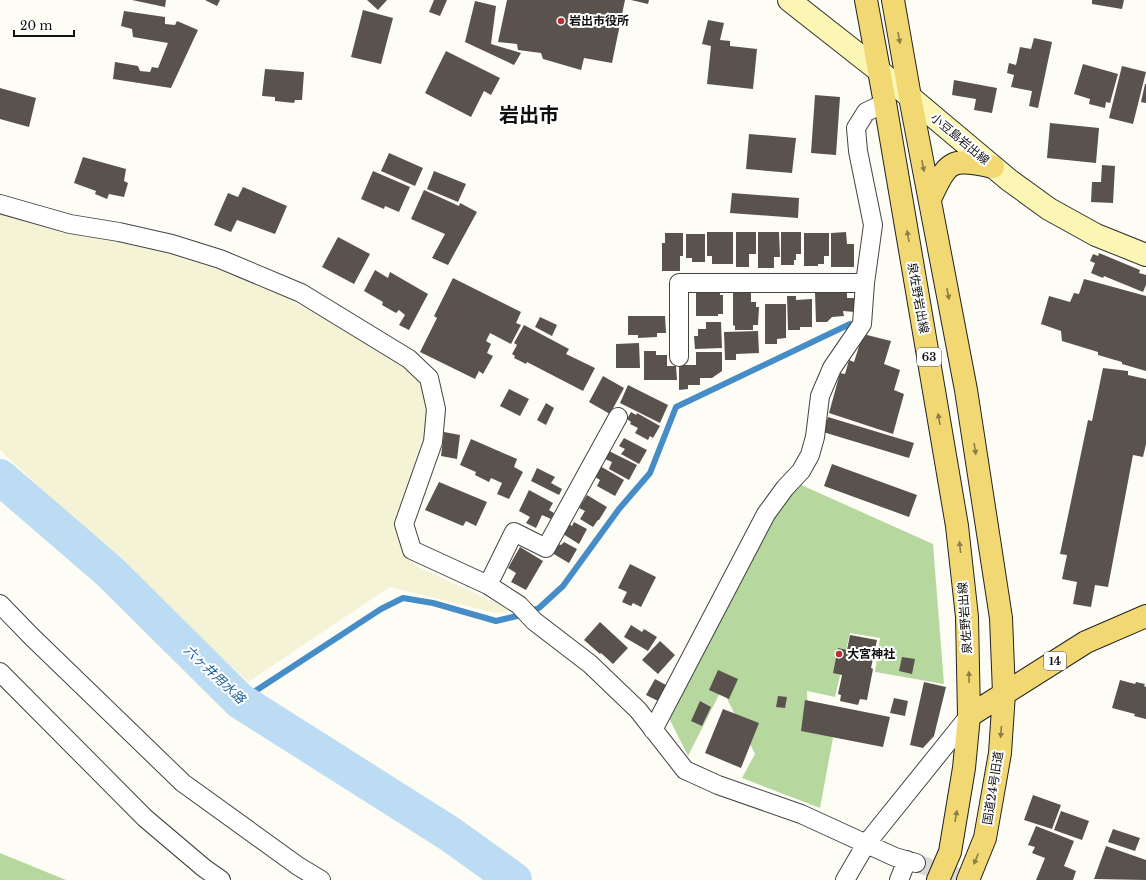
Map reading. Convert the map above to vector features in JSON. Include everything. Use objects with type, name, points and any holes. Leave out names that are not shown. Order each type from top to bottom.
[{"type":"main road","name":"小豆島岩出線","points":[[789,0],[878,70],[992,167],[1049,209],[1096,235],[1146,255]]},
{"type":"main road","name":"泉佐野岩出線","points":[[866,0],[957,526],[967,617],[970,716]]},
{"type":"main road","name":"63","points":[[893,0],[966,390],[1001,618],[1004,693]]},
{"type":"main road","points":[[930,199],[942,174],[953,163],[971,162],[992,167]]},
{"type":"main road","name":"14","points":[[970,716],[1086,642],[1146,616]]},
{"type":"main road","name":"国道24号旧道","points":[[968,880],[985,838],[1000,753],[1004,693]]},
{"type":"main road","points":[[938,880],[950,852],[964,768],[970,716]]},
{"type":"street","points":[[654,730],[766,514],[785,488],[801,471],[810,455],[815,437],[820,396],[832,368],[862,324],[865,282],[873,225],[858,151],[856,128],[866,112],[885,103]]},
{"type":"street","points":[[0,204],[70,224],[119,232],[172,244],[220,259],[301,293],[409,359],[429,378],[436,408],[433,442],[404,524],[412,550],[488,585],[519,605],[534,621],[590,664],[638,710],[684,770],[718,785],[801,814],[895,857],[912,862],[899,880]]},
{"type":"street","points":[[679,357],[679,283],[865,282]]},
{"type":"street","points":[[488,585],[514,532],[546,548],[618,416]]},
{"type":"street","points":[[0,604],[183,783],[298,866],[321,880]]},
{"type":"street","points":[[0,672],[145,818],[204,868],[221,880]]},
{"type":"street","points":[[845,880],[866,844],[970,716]]},
{"type":"green space","points":[[0,214],[67,233],[135,240],[264,286],[373,344],[420,381],[428,407],[427,433],[395,519],[400,546],[416,566],[513,611],[496,613],[390,587],[248,682],[0,450]]},
{"type":"green space","points":[[799,484],[933,544],[944,684],[875,672],[880,638],[850,633],[835,697],[807,691],[808,712],[833,738],[820,808],[742,778],[755,754],[722,689],[688,756],[662,704],[742,554]]},
{"type":"green space","points":[[0,853],[66,880],[0,880]]},
{"type":"building","points":[[132,0],[166,0],[165,7]]},
{"type":"building","points":[[205,0],[220,0],[217,6]]},
{"type":"building","points":[[367,0],[387,0],[378,10]]},
{"type":"building","points":[[434,0],[447,0],[440,16],[429,12]]},
{"type":"building","name":"岩出市役所","points":[[507,0],[625,0],[612,63],[584,58],[581,70],[543,59],[541,53],[518,50],[517,44],[498,42]]},
{"type":"building","name":"岩出市役所","points":[[631,0],[649,0],[648,4]]},
{"type":"building","points":[[1092,0],[1124,0],[1122,9],[1092,4]]},
{"type":"building","points":[[475,1],[496,6],[491,44],[521,53],[514,65],[465,42]]},
{"type":"building","points":[[363,10],[393,18],[381,64],[351,57]]},
{"type":"building","points":[[124,11],[165,17],[165,24],[175,25],[177,21],[198,30],[171,88],[113,79],[115,62],[138,66],[140,71],[150,72],[152,67],[158,68],[168,43],[133,37],[132,29],[121,26]]},
{"type":"building","points":[[708,20],[724,23],[720,40],[730,41],[730,46],[757,49],[753,89],[707,84],[711,46],[702,44]]},
{"type":"building","points":[[1034,38],[1052,42],[1038,108],[1029,106],[1032,91],[1011,87],[1014,75],[1007,73],[1009,63],[1016,65],[1020,47],[1031,49]]},
{"type":"building","points":[[446,51],[500,78],[491,95],[484,91],[471,117],[425,93]]},
{"type":"building","points":[[1083,64],[1118,74],[1110,103],[1106,102],[1105,108],[1089,104],[1090,99],[1074,94]]},
{"type":"building","points":[[1122,66],[1146,72],[1133,124],[1109,118]]},
{"type":"building","points":[[265,69],[304,72],[302,100],[295,100],[294,103],[275,101],[275,97],[262,96]]},
{"type":"building","points":[[954,80],[997,88],[992,113],[974,110],[976,99],[952,95]]},
{"type":"building","points":[[1146,84],[1146,103],[1141,102]]},
{"type":"building","points":[[0,88],[36,98],[29,127],[0,119]]},
{"type":"building","points":[[815,95],[840,97],[836,155],[811,153]]},
{"type":"building","points":[[1050,123],[1099,128],[1096,163],[1047,158]]},
{"type":"building","points":[[749,134],[796,138],[792,173],[746,169]]},
{"type":"building","points":[[389,153],[423,168],[415,186],[381,171]]},
{"type":"building","points":[[83,157],[126,169],[124,181],[128,183],[124,197],[109,194],[107,199],[95,194],[96,191],[74,183]]},
{"type":"building","points":[[1102,165],[1115,166],[1113,203],[1091,202],[1092,182],[1101,182]]},
{"type":"building","points":[[373,171],[410,187],[399,212],[385,206],[384,209],[361,199]]},
{"type":"building","points":[[434,171],[466,184],[458,202],[427,189]]},
{"type":"building","points":[[243,187],[287,206],[275,234],[237,220],[231,232],[214,225],[228,193],[238,197]]},
{"type":"building","points":[[424,190],[459,206],[460,203],[477,212],[448,265],[432,258],[445,234],[411,219]]},
{"type":"building","points":[[732,193],[799,198],[798,218],[730,213]]},
{"type":"building","points":[[707,232],[733,232],[733,264],[712,264],[712,256],[707,256]]},
{"type":"building","points":[[736,232],[756,232],[756,254],[749,254],[749,267],[736,267]]},
{"type":"building","points":[[758,232],[779,232],[780,257],[774,257],[774,268],[758,268]]},
{"type":"building","points":[[781,232],[801,232],[801,254],[796,254],[794,265],[781,265]]},
{"type":"building","points":[[846,232],[847,244],[854,244],[854,267],[831,267],[831,233]]},
{"type":"building","points":[[665,233],[683,233],[683,256],[680,256],[680,271],[662,271],[662,243],[665,243]]},
{"type":"building","points":[[804,233],[829,233],[829,256],[824,256],[824,264],[818,264],[818,266],[804,266]]},
{"type":"building","points":[[686,234],[705,234],[705,262],[692,262],[692,258],[686,258]]},
{"type":"building","points":[[338,237],[370,254],[354,284],[322,267]]},
{"type":"building","points":[[1099,253],[1140,270],[1139,273],[1146,275],[1146,285],[1143,292],[1104,276],[1103,278],[1091,273],[1095,263],[1090,261],[1093,254],[1098,256]]},
{"type":"building","points":[[375,270],[388,278],[390,272],[428,294],[409,330],[399,325],[405,315],[399,310],[396,313],[382,305],[383,302],[364,291]]},
{"type":"building","points":[[453,278],[521,312],[516,323],[521,325],[511,344],[490,333],[486,341],[491,344],[487,353],[493,356],[483,374],[479,371],[475,379],[420,352],[437,318],[434,316]]},
{"type":"building","points":[[1084,279],[1146,296],[1146,371],[1098,355],[1098,352],[1062,341],[1061,331],[1041,324],[1049,296],[1070,302],[1074,293],[1079,294]]},
{"type":"building","points":[[696,292],[720,292],[720,295],[723,295],[723,314],[718,314],[718,316],[696,316]]},
{"type":"building","points":[[733,293],[751,293],[751,302],[756,302],[756,307],[759,307],[758,325],[753,325],[753,330],[735,330],[735,326],[733,325]]},
{"type":"building","points":[[815,293],[847,293],[847,298],[855,298],[855,312],[843,311],[844,316],[832,317],[827,322],[816,322]]},
{"type":"building","points":[[787,296],[796,296],[796,300],[812,299],[812,327],[800,327],[800,330],[788,330]]},
{"type":"building","points":[[765,304],[786,304],[786,338],[777,339],[777,344],[765,344]]},
{"type":"building","points":[[628,316],[665,316],[666,333],[657,333],[657,337],[638,338],[638,335],[628,335]]},
{"type":"building","points":[[540,317],[557,325],[552,336],[535,327]]},
{"type":"building","points":[[706,322],[721,322],[722,348],[695,349],[694,336],[698,336],[698,329],[706,329]]},
{"type":"building","points":[[524,325],[569,349],[566,354],[595,368],[583,391],[527,362],[526,364],[514,358],[515,356],[512,354],[517,345],[514,343]]},
{"type":"building","points":[[758,331],[759,353],[736,354],[736,360],[725,360],[724,332]]},
{"type":"building","points":[[863,334],[891,341],[884,364],[900,370],[894,390],[904,394],[893,434],[829,413],[840,373],[845,374],[849,360],[854,362]]},
{"type":"building","points":[[639,343],[640,368],[616,368],[616,344]]},
{"type":"building","points":[[644,351],[656,351],[656,355],[667,355],[667,366],[676,366],[677,380],[644,380]]},
{"type":"building","points":[[696,352],[722,352],[722,371],[712,378],[700,378],[700,385],[688,385],[688,389],[679,390],[679,365],[696,365]]},
{"type":"building","points":[[1103,368],[1128,371],[1128,375],[1146,379],[1146,444],[1143,457],[1133,455],[1108,587],[1095,585],[1091,607],[1073,604],[1077,582],[1062,579],[1067,555],[1060,554],[1088,420],[1092,421]]},
{"type":"building","points":[[603,376],[624,388],[610,414],[589,402]]},
{"type":"building","points":[[628,385],[668,405],[660,423],[620,403]]},
{"type":"building","points":[[509,389],[529,399],[520,416],[500,406]]},
{"type":"building","points":[[546,403],[554,408],[546,425],[537,420]]},
{"type":"building","points":[[631,412],[636,415],[637,413],[660,426],[653,438],[650,436],[648,440],[635,433],[638,428],[630,424],[631,422],[627,419]]},
{"type":"building","points":[[828,417],[914,443],[909,458],[823,432]]},
{"type":"building","points":[[444,432],[460,435],[457,459],[441,456]]},
{"type":"building","points":[[624,438],[647,450],[639,464],[621,454],[625,449],[619,446]]},
{"type":"building","points":[[471,439],[517,459],[514,467],[523,472],[509,499],[497,494],[502,483],[491,478],[489,482],[475,475],[476,472],[460,465]]},
{"type":"building","points":[[609,451],[637,465],[629,480],[609,469],[612,462],[605,459]]},
{"type":"building","points":[[832,464],[917,495],[909,517],[824,486]]},
{"type":"building","points":[[600,466],[624,480],[615,496],[597,486],[600,480],[595,477]]},
{"type":"building","points":[[537,468],[555,477],[551,483],[562,489],[559,495],[531,481]]},
{"type":"building","points":[[439,482],[487,502],[476,526],[466,521],[463,526],[425,510]]},
{"type":"building","points":[[529,490],[553,503],[549,510],[554,513],[551,519],[542,515],[536,528],[526,523],[530,517],[519,511]]},
{"type":"building","points":[[587,495],[607,507],[593,527],[580,519],[585,511],[579,508]]},
{"type":"building","points":[[574,522],[587,529],[579,544],[563,534],[569,524],[572,526]]},
{"type":"building","points":[[564,542],[577,549],[569,563],[552,553],[558,544],[561,545]]},
{"type":"building","points":[[520,547],[543,561],[526,590],[511,582],[516,573],[508,568]]},
{"type":"building","points":[[630,564],[656,577],[641,607],[633,603],[631,606],[622,602],[627,592],[618,588]]},
{"type":"building","points":[[600,622],[628,648],[613,664],[584,640]]},
{"type":"building","points":[[631,625],[642,632],[644,629],[657,637],[648,651],[624,637]]},
{"type":"building","points":[[850,635],[877,640],[871,668],[873,669],[867,700],[860,699],[858,705],[840,701],[841,695],[838,694],[842,675],[833,673],[838,648],[847,650]]},
{"type":"building","points":[[660,641],[675,655],[658,674],[642,660]]},
{"type":"building","points":[[902,657],[915,659],[912,674],[899,671]]},
{"type":"building","points":[[718,670],[738,679],[729,699],[709,690]]},
{"type":"building","points":[[655,679],[666,685],[658,701],[646,695]]},
{"type":"building","points":[[1120,680],[1135,684],[1136,682],[1145,684],[1146,719],[1134,716],[1135,714],[1112,708]]},
{"type":"building","points":[[924,682],[946,687],[934,736],[923,748],[910,745]]},
{"type":"building","points":[[778,696],[787,697],[785,708],[776,707]]},
{"type":"building","points":[[894,698],[908,701],[905,716],[890,713]]},
{"type":"building","points":[[805,700],[890,717],[883,747],[801,731]]},
{"type":"building","points":[[700,701],[711,707],[702,726],[691,721]]},
{"type":"building","points":[[723,709],[759,723],[741,768],[705,753]]},
{"type":"building","points":[[1033,795],[1061,805],[1052,829],[1024,820]]},
{"type":"building","points":[[1061,811],[1089,821],[1082,840],[1054,830]]},
{"type":"building","points":[[1036,826],[1074,841],[1064,866],[1076,871],[1073,880],[1036,880],[1045,858],[1032,853],[1035,847],[1028,845]]},
{"type":"building","points":[[1113,829],[1140,838],[1135,851],[1108,842]]},
{"type":"building","points":[[1106,846],[1146,860],[1146,880],[1094,879]]},
{"type":"waterway","points":[[240,701],[381,609],[403,598],[433,603],[496,621],[517,616],[539,608],[563,586],[619,509],[650,473],[676,407],[850,324]]},
{"type":"waterway","name":"六ヶ井用水路","points":[[0,477],[110,572],[240,701],[450,834],[514,880]]},
{"type":"tunnel","points":[[916,863],[967,880]]},
{"type":"place","name":"岩出市役所","points":[[561,21]]},
{"type":"place","name":"大宮神社","points":[[839,654]]},
{"type":"district","name":"岩出市","points":[[529,115]]}]
